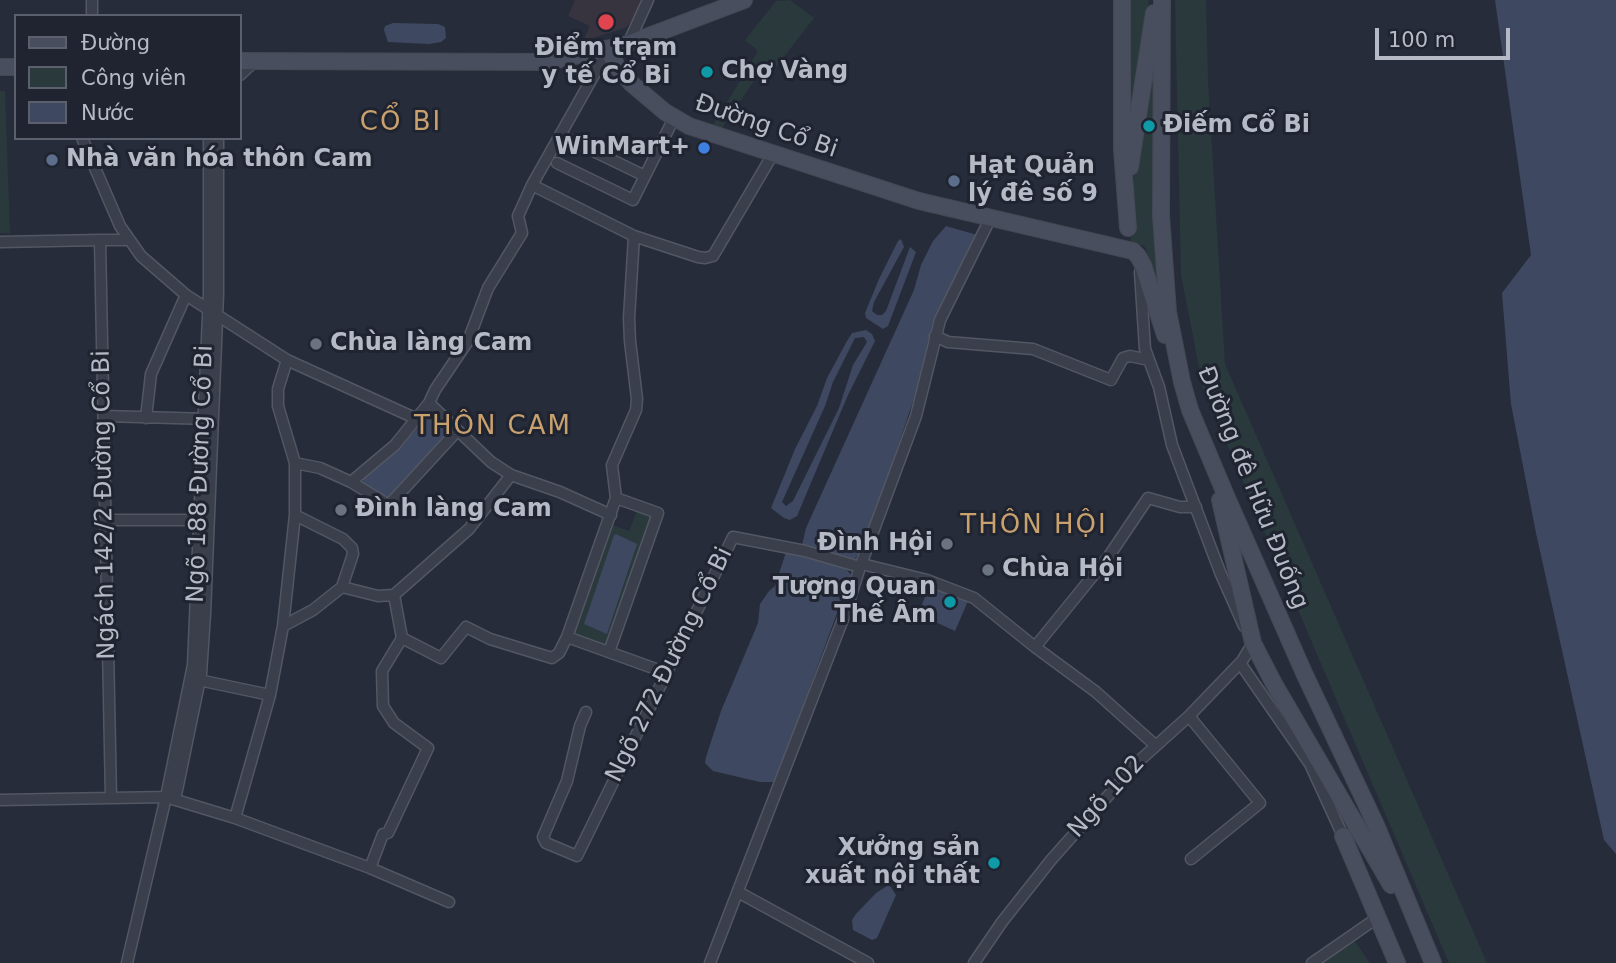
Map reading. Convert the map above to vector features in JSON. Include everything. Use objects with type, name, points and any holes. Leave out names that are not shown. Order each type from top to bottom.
[{"type":"main road","points":[[247,61],[527,64],[557,61],[628,44],[744,0]]},
{"type":"main road","points":[[1122,0],[1122,149],[1128,228]]},
{"type":"main road","points":[[1125,200],[1156,0]]},
{"type":"main road","name":"Đường đê Hữu Đuống","points":[[1162,0],[1161,215],[1165,287],[1178,367],[1190,410],[1304,673],[1376,825],[1433,963]]},
{"type":"main road","name":"Đường Cổ Bi","points":[[608,50],[630,81],[674,118],[689,126],[919,201],[1135,254]]},
{"type":"main road","points":[[1135,254],[1178,367]]},
{"type":"main road","points":[[1209,456],[1253,643],[1418,930]]},
{"type":"main road","points":[[1343,836],[1397,963]]},
{"type":"street","points":[[628,44],[648,0]]},
{"type":"street","points":[[351,482],[395,445],[429,403],[435,390],[462,353],[488,288],[523,233],[518,216],[532,185],[608,50]]},
{"type":"street","points":[[557,163],[633,200],[674,118]]},
{"type":"street","points":[[561,135],[645,176]]},
{"type":"street","points":[[83,140],[128,240],[149,265],[187,295],[287,360],[417,419]]},
{"type":"street","name":"Ngõ 188 Đường Cổ Bi","points":[[209,140],[212,312]]},
{"type":"street","name":"Ngõ 188 Đường Cổ Bi","points":[[127,963],[170,798],[195,679],[206,603],[205,520],[218,140]]},
{"type":"street","points":[[532,185],[634,236],[705,258],[713,256],[773,154]]},
{"type":"street","points":[[710,963],[845,614],[918,409],[945,306],[990,219]]},
{"type":"street","points":[[1128,228],[1135,254],[1145,349],[1159,387],[1172,445],[1229,594],[1253,643]]},
{"type":"street","points":[[402,638],[441,658],[466,627],[490,639],[552,658],[559,653],[611,515],[616,498],[612,465],[636,410],[637,399],[629,341],[634,236]]},
{"type":"street","name":"Ngách 142/2 Đường Cổ Bi","points":[[100,240],[111,798]]},
{"type":"street","points":[[0,242],[128,240]]},
{"type":"street","points":[[146,418],[151,374],[187,295]]},
{"type":"street","points":[[935,336],[948,342],[1033,349],[1111,380],[1126,356],[1149,360]]},
{"type":"street","points":[[235,818],[270,695],[283,626],[295,515],[295,463],[278,406],[278,389],[287,360]]},
{"type":"street","points":[[429,403],[491,462],[511,475],[560,492],[611,515]]},
{"type":"street","points":[[104,416],[208,419]]},
{"type":"street","points":[[295,463],[320,468],[351,482],[389,505],[457,431]]},
{"type":"street","points":[[342,587],[377,596],[394,595],[468,529],[511,475]]},
{"type":"street","points":[[609,652],[658,513],[616,498]]},
{"type":"street","points":[[1035,647],[1110,556],[1148,498],[1180,507],[1196,506]]},
{"type":"street","points":[[283,626],[313,610],[342,587],[353,554],[352,548],[343,539],[295,515]]},
{"type":"street","points":[[106,520],[205,520]]},
{"type":"street","name":"Ngõ 272 Đường Cổ Bi","points":[[586,712],[580,726],[567,782],[544,834],[544,842],[577,856],[733,537],[861,565]]},
{"type":"street","points":[[861,565],[927,580],[974,598],[1096,692],[1154,745]]},
{"type":"street","points":[[370,868],[383,834],[388,833],[428,748],[394,723],[383,706],[382,671],[402,638],[394,595]]},
{"type":"street","points":[[567,637],[667,673]]},
{"type":"street","name":"Ngõ 102","points":[[974,963],[1002,922],[1051,860],[1154,745],[1189,716],[1240,663],[1253,643]]},
{"type":"street","points":[[1240,663],[1310,764],[1343,836]]},
{"type":"street","points":[[195,679],[270,695]]},
{"type":"street","points":[[1189,716],[1260,803],[1191,859]]},
{"type":"street","points":[[0,800],[170,798],[235,818],[370,868],[449,902]]},
{"type":"street","points":[[738,892],[868,963]]},
{"type":"street","points":[[1312,963],[1377,918]]},
{"type":"shaded area","name":"Điểm trạm y tế Cổ Bi","points":[[575,0],[642,0],[634,19],[625,28],[583,41],[590,26],[568,16]]},
{"type":"green space","points":[[790,0],[814,18],[770,75],[762,69],[722,128],[713,125],[758,51],[745,40],[776,1]]},
{"type":"green space","points":[[1127,0],[1149,0],[1126,154]]},
{"type":"green space","points":[[1175,0],[1206,0],[1208,81],[1225,364],[1487,963],[1449,963],[1203,388],[1181,275]]},
{"type":"green space","points":[[1154,61],[1164,299],[1153,279],[1146,249],[1143,245],[1131,245],[1130,209],[1137,153]]},
{"type":"green space","points":[[0,91],[5,91],[10,233],[0,233]]},
{"type":"green space","points":[[639,506],[658,513],[609,652],[567,637],[607,523],[629,531]]},
{"type":"green space","points":[[1352,937],[1370,963],[1315,963]]},
{"type":"water","points":[[1495,0],[1616,0],[1616,854],[1604,840],[1536,533],[1511,404],[1502,293],[1531,255]]},
{"type":"water","points":[[393,23],[438,24],[445,27],[446,38],[441,42],[429,44],[388,42],[385,26]]},
{"type":"water","points":[[946,226],[977,235],[933,322],[917,389],[868,537],[855,559],[802,545],[806,528],[914,290],[921,265],[933,241]]},
{"type":"water","points":[[901,239],[904,247],[874,302],[872,311],[877,315],[886,311],[910,247],[916,252],[888,326],[883,329],[866,318],[865,313],[879,279]]},
{"type":"water","points":[[866,330],[872,334],[875,341],[848,395],[797,516],[790,520],[784,518],[771,508],[827,378],[852,333]],"holes":[[[864,337],[867,342],[853,365],[839,408],[793,501],[786,506],[782,502],[833,382],[855,338]]]},
{"type":"water","points":[[437,416],[449,432],[390,497],[385,500],[362,483],[365,477],[401,447],[425,419]]},
{"type":"water","points":[[616,534],[637,544],[607,634],[584,624]]},
{"type":"water","points":[[786,552],[844,566],[851,575],[775,782],[760,782],[713,771],[705,763],[721,711],[758,623],[760,604],[775,586]]},
{"type":"water","points":[[930,585],[968,601],[955,631],[918,614]]},
{"type":"water","points":[[890,886],[896,895],[877,938],[872,940],[853,930],[852,920],[876,893]]},
{"type":"place","name":"Điểm trạm y tế Cổ Bi","points":[[606,22]]},
{"type":"place","name":"Chợ Vàng","points":[[707,72]]},
{"type":"place","name":"Điếm Cổ Bi","points":[[1149,126]]},
{"type":"place","name":"WinMart+","points":[[704,148]]},
{"type":"place","name":"Nhà văn hóa thôn Cam","points":[[52,160]]},
{"type":"place","name":"Hạt Quản lý đê số 9","points":[[954,181]]},
{"type":"place","name":"Chùa làng Cam","points":[[316,344]]},
{"type":"place","name":"Đình làng Cam","points":[[341,510]]},
{"type":"place","name":"Đình Hội","points":[[947,544]]},
{"type":"place","name":"Chùa Hội","points":[[988,570]]},
{"type":"place","name":"Tượng Quan Thế Âm","points":[[950,602]]},
{"type":"place","name":"Xưởng sản xuất nội thất","points":[[994,863]]},
{"type":"district","name":"CỔ BI","points":[[401,123]]},
{"type":"district","name":"THÔN CAM","points":[[493,427]]},
{"type":"district","name":"THÔN HỘI","points":[[1034,526]]}]
